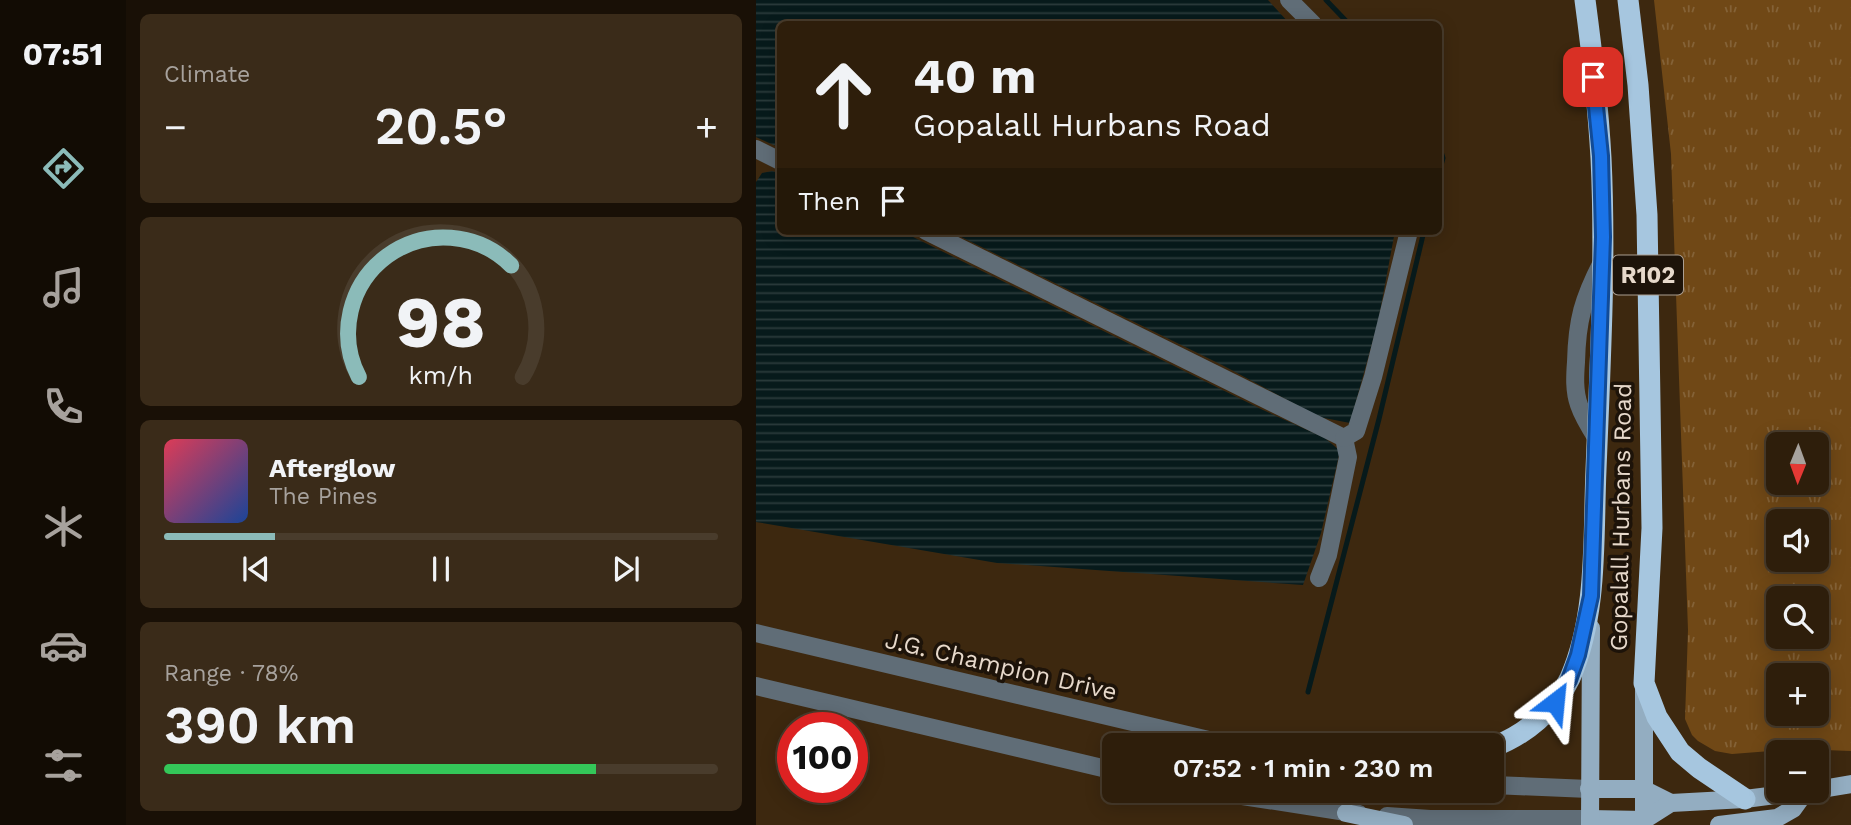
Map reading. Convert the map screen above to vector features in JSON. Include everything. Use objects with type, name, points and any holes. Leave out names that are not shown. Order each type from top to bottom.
[{"type":"highway","name":"Gopalall Hurbans Road","points":[[1585,0],[1601,156],[1602,262],[1591,596]]},
{"type":"highway","name":"Gopalall Hurbans Road","points":[[1628,0],[1638,85],[1647,215],[1652,528],[1644,682]]},
{"type":"highway","points":[[1504,741],[1533,725],[1555,702],[1569,680],[1578,655],[1591,596]]},
{"type":"highway","points":[[1644,682],[1657,717],[1680,752],[1745,799]]},
{"type":"main road","name":"Gopalall Hurbans Road","points":[[1590,822],[1591,596]]},
{"type":"main road","name":"Gopalall Hurbans Road","points":[[1644,682],[1644,822]]},
{"type":"main road","points":[[1829,788],[1851,784]]},
{"type":"main road","points":[[1590,789],[1643,789],[1671,803],[1766,796]]},
{"type":"main road","points":[[1590,822],[1644,822],[1671,803]]},
{"type":"main road","points":[[1719,825],[1777,818],[1793,809],[1798,803]]},
{"type":"main road","points":[[1346,813],[1404,825]]},
{"type":"street","points":[[1289,0],[1310,21]]},
{"type":"street","points":[[756,149],[777,160]]},
{"type":"street","points":[[934,235],[1344,439],[1349,457],[1328,555],[1319,578]]},
{"type":"street","points":[[1344,439],[1356,431],[1373,377],[1408,235]]},
{"type":"street","name":"J.G. Champion Drive","points":[[756,633],[1179,733]]},
{"type":"street","points":[[756,686],[1102,768]]},
{"type":"street","points":[[756,698],[809,698]]},
{"type":"street","points":[[1504,785],[1590,789]]},
{"type":"street","points":[[1284,803],[1346,813],[1430,819],[1590,822]]},
{"type":"green space","points":[[1654,0],[1851,0],[1851,751],[1829,750],[1829,740],[1766,740],[1766,751],[1732,754],[1715,751],[1698,741],[1692,735],[1685,719],[1688,630],[1671,154]]},
{"type":"shaded area","points":[[756,0],[1268,0],[1287,21],[777,21],[777,147],[756,137]]},
{"type":"shaded area","points":[[777,172],[777,235],[909,235],[1325,438],[1340,451],[1321,533],[1303,585],[997,563],[756,522],[756,182],[762,173]]},
{"type":"shaded area","points":[[957,235],[1394,235],[1378,322],[1350,423],[1319,417],[1224,366]]},
{"type":"waterway","points":[[1326,0],[1346,21]]},
{"type":"waterway","points":[[1442,155],[1442,162]]},
{"type":"waterway","points":[[1308,692],[1379,419],[1423,235]]},
{"type":"route","points":[[1555,702],[1569,680],[1578,655],[1591,596],[1603,237],[1601,156],[1593,77]]}]
